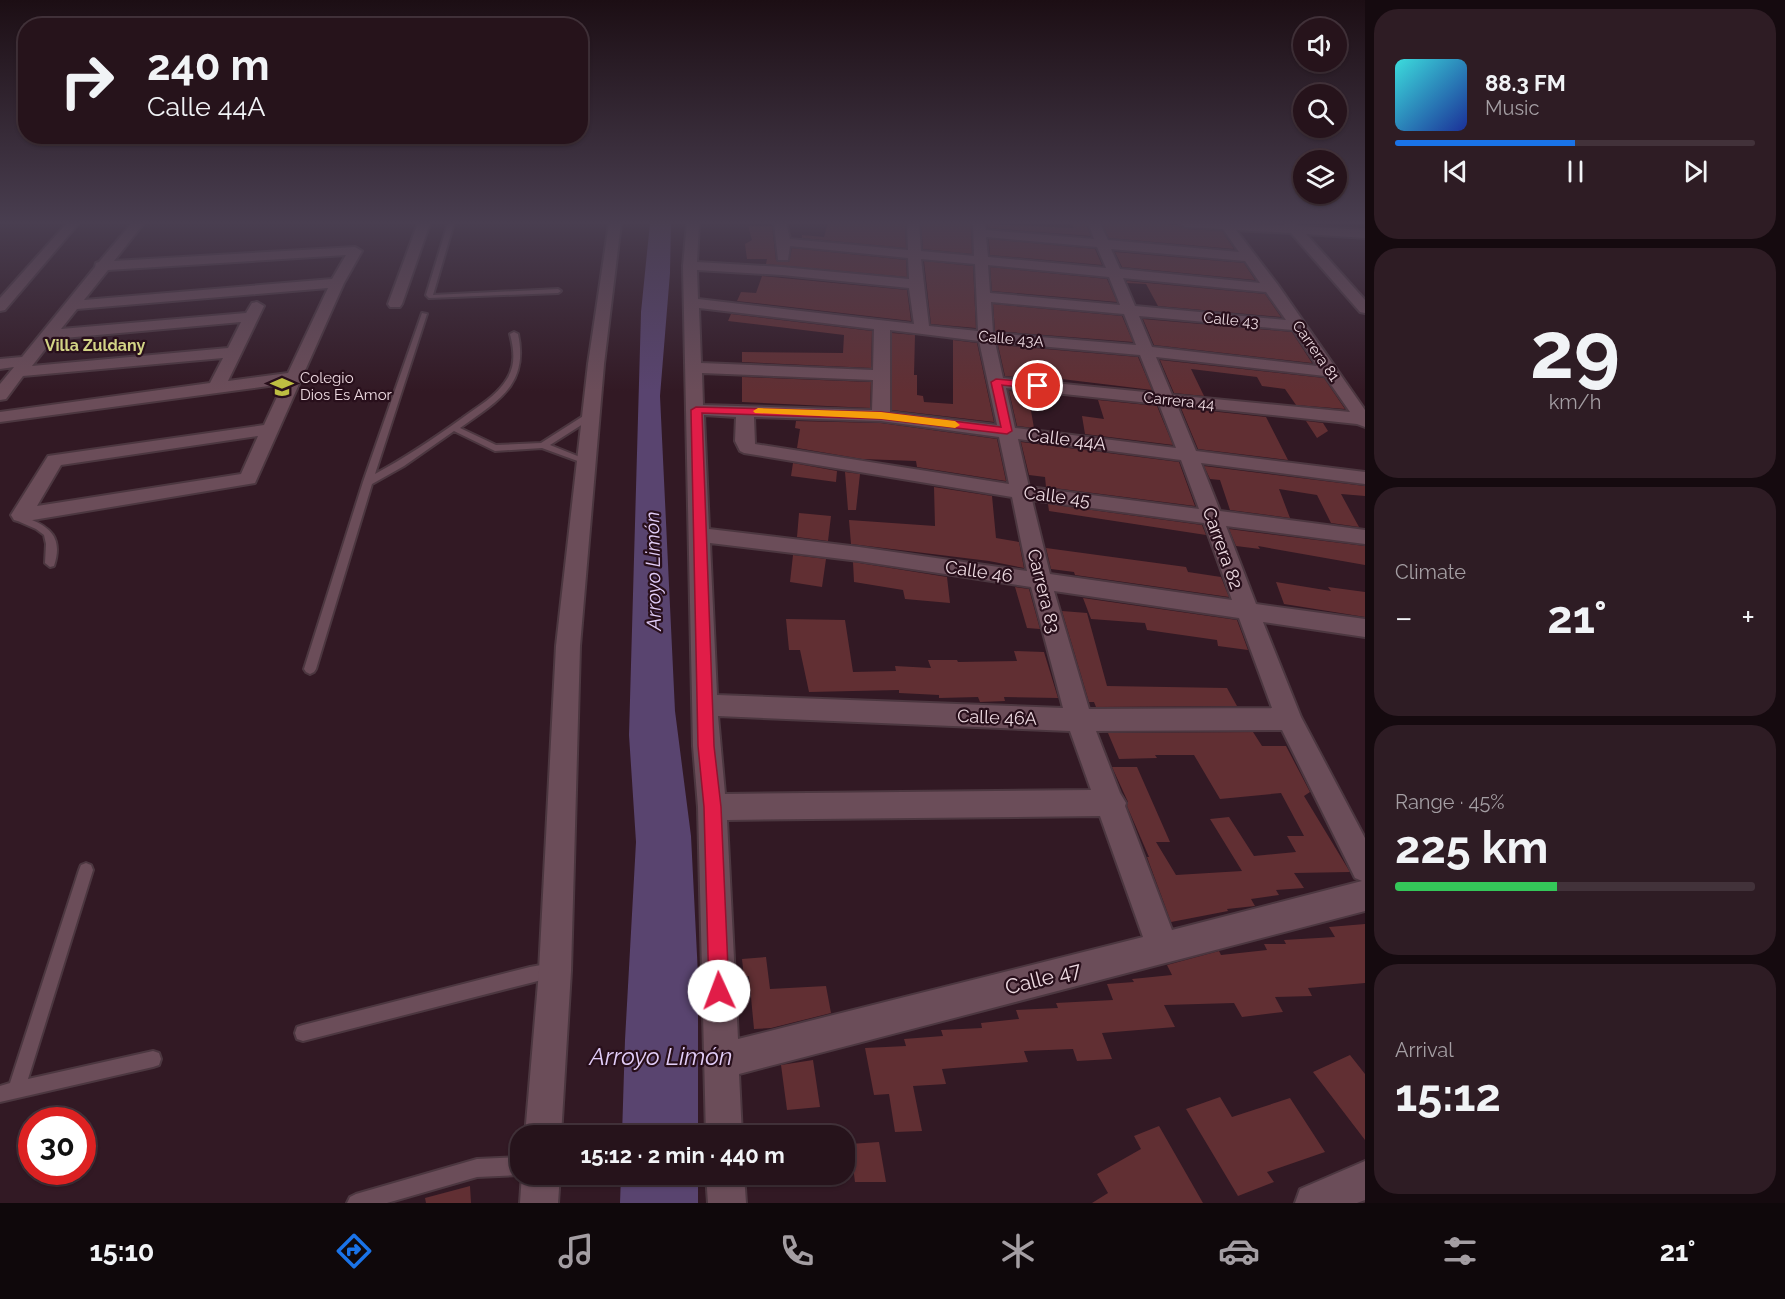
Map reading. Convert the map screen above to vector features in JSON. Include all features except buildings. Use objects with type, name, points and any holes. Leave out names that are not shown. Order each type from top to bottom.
[{"type":"street","points":[[0,307],[25,279]]},
{"type":"street","points":[[0,395],[91,279]]},
{"type":"street","points":[[21,515],[248,479],[339,279]]},
{"type":"street","points":[[395,304],[404,279]]},
{"type":"street","points":[[544,1125],[555,971],[568,646],[591,415],[608,279]]},
{"type":"street","points":[[691,279],[705,705],[712,807],[724,1125]]},
{"type":"street","points":[[866,279],[916,284]]},
{"type":"street","points":[[916,279],[922,329]]},
{"type":"street","name":"Carrera 83","points":[[984,279],[986,337],[1040,580],[1079,720],[1112,803],[1163,947]]},
{"type":"street","name":"Carrera 82","points":[[1117,279],[1188,454],[1289,719],[1365,868]]},
{"type":"street","points":[[1173,279],[1273,288]]},
{"type":"street","name":"Carrera 81","points":[[1266,279],[1364,421]]},
{"type":"street","points":[[1341,279],[1362,303]]},
{"type":"street","points":[[71,305],[337,283]]},
{"type":"street","points":[[216,388],[266,289]]},
{"type":"street","name":"Calle 43","points":[[985,297],[1299,326]]},
{"type":"street","name":"Calle 43A","points":[[692,303],[986,337],[1146,351],[1330,372]]},
{"type":"street","points":[[49,334],[252,316]]},
{"type":"street","points":[[881,416],[882,324]]},
{"type":"street","points":[[0,364],[23,366],[234,352]]},
{"type":"street","points":[[694,368],[882,375]]},
{"type":"street","points":[[0,417],[295,377]]},
{"type":"street","name":"Carrera 44","points":[[996,382],[1364,421]]},
{"type":"street","name":"Calle 44A","points":[[696,410],[881,416],[1365,478]]},
{"type":"street","name":"Calle 45","points":[[745,410],[744,441],[746,447],[751,450],[1020,492],[1365,537]]},
{"type":"street","points":[[21,515],[55,460],[272,429]]},
{"type":"street","name":"Calle 46","points":[[699,535],[859,554],[1365,628]]},
{"type":"street","name":"Calle 46A","points":[[705,705],[1079,720],[1289,719]]},
{"type":"street","points":[[712,807],[1112,803]]},
{"type":"street","name":"Calle 47","points":[[721,1061],[1365,896]]},
{"type":"street","points":[[1314,1203],[1365,1180]]},
{"type":"street","points":[[538,1203],[539,1185]]},
{"type":"street","points":[[725,1185],[726,1203]]},
{"type":"lane","points":[[434,279],[429,296],[431,297],[558,291]]},
{"type":"lane","points":[[310,669],[368,482],[424,314]]},
{"type":"lane","points":[[368,482],[401,464],[454,429],[513,379],[519,363],[518,346],[514,334]]},
{"type":"lane","points":[[543,445],[591,415]]},
{"type":"lane","points":[[454,429],[495,448],[543,445],[586,461]]},
{"type":"lane","points":[[21,515],[23,520],[39,524],[48,534],[51,543],[50,563]]},
{"type":"lane","points":[[8,1092],[86,870]]},
{"type":"lane","points":[[303,1033],[530,975],[555,971]]},
{"type":"lane","points":[[8,1092],[153,1059]]},
{"type":"lane","points":[[356,1203],[477,1168],[510,1166]]},
{"type":"water","name":"Arroyo Limón","points":[[644,279],[670,279],[660,396],[675,711],[691,836],[698,975],[698,1125],[622,1125],[636,842],[629,735],[641,312]]},
{"type":"water","points":[[621,1185],[698,1185],[698,1203],[620,1203]]},
{"type":"slow traffic","points":[[758,411],[881,416],[955,425]]},
{"type":"place","name":"Colegio Dios Es Amor","points":[[282,387]]},
{"type":"district","name":"Villa Zuldany","points":[[95,345]]},
{"type":"route","points":[[719,991],[712,807],[706,746],[696,410],[881,416],[1007,431],[996,382],[1038,386]]}]
